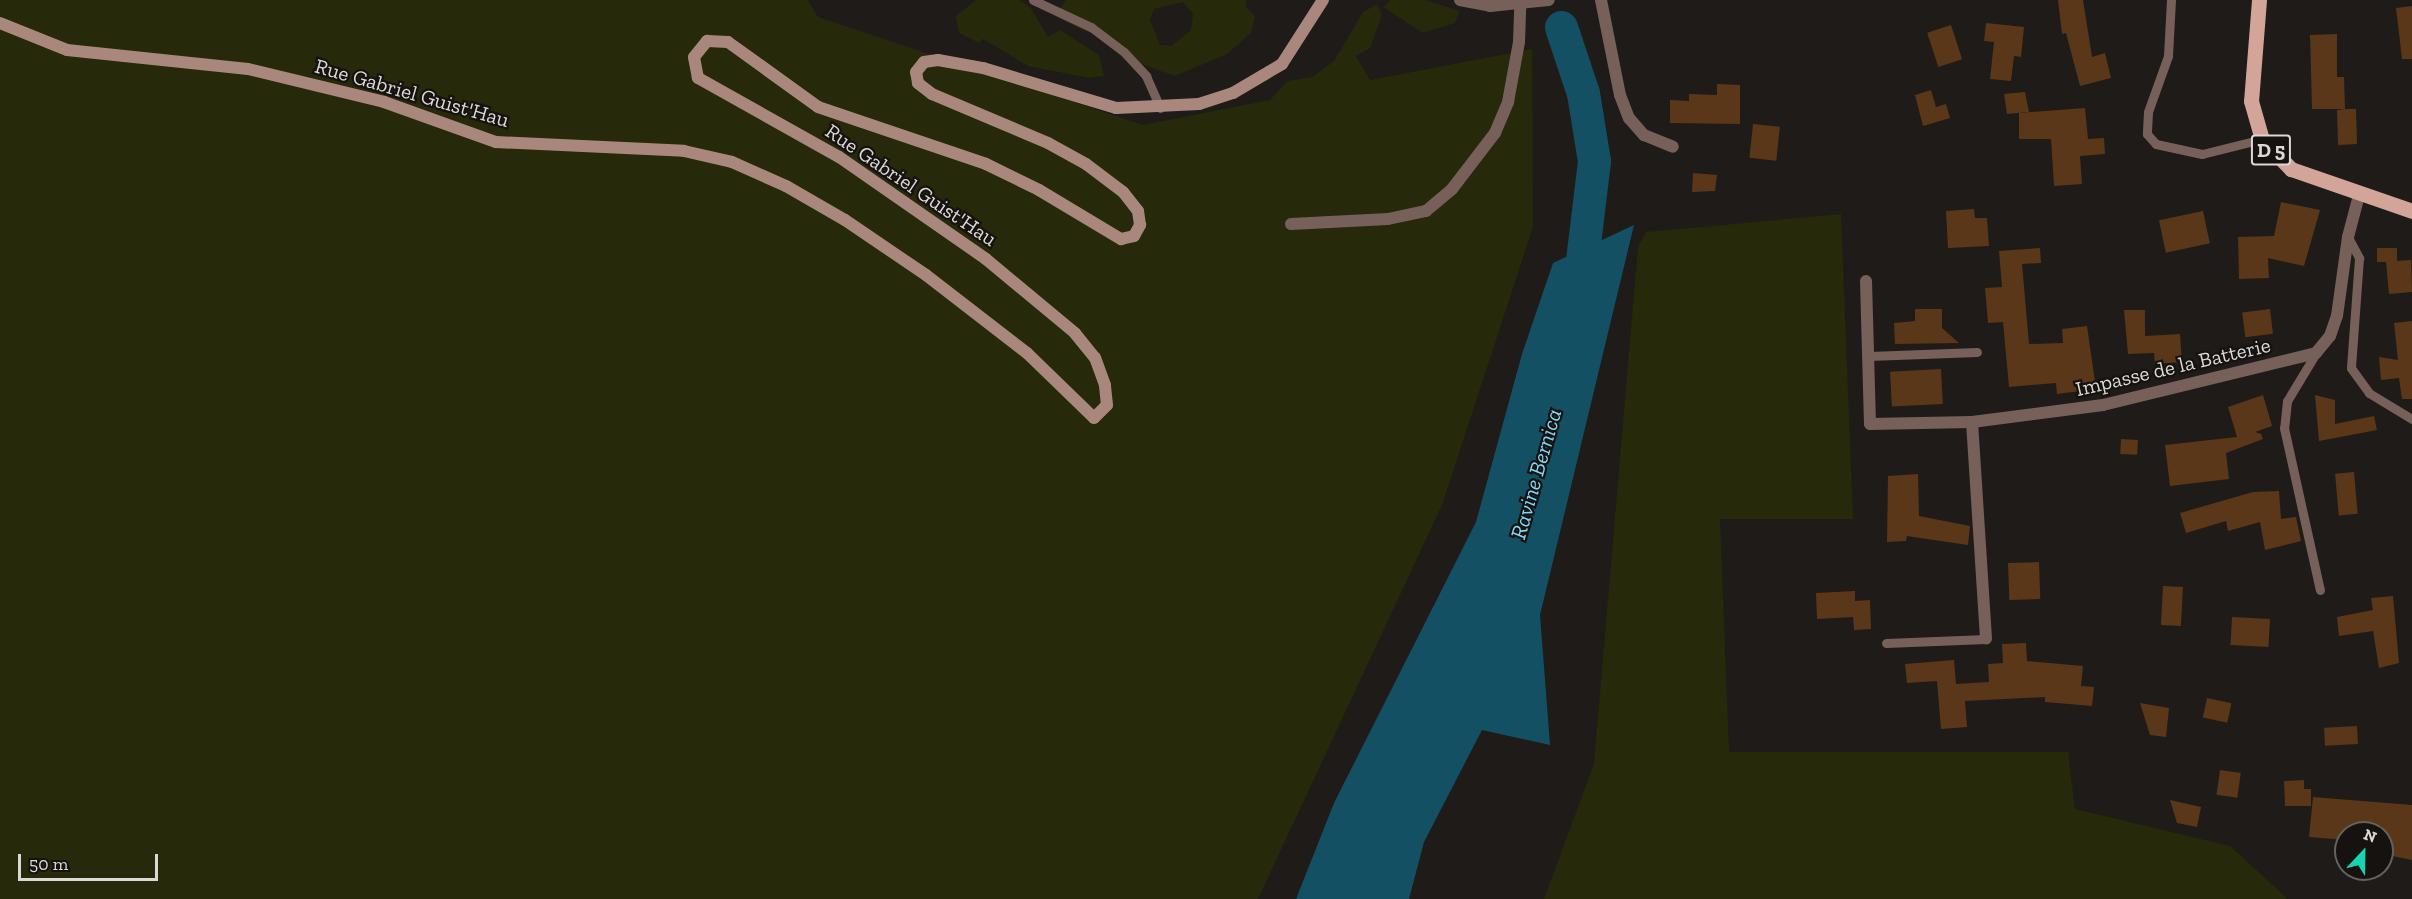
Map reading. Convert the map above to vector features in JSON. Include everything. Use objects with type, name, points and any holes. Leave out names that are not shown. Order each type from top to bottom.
[{"type":"main road","name":"Rue Gabriel Guist'Hau","points":[[0,23],[66,50],[248,69],[384,102],[495,142],[684,151],[732,162],[786,186],[845,220],[926,275],[1027,353],[1094,418],[1107,405],[1105,385],[1095,358],[1075,333],[986,259],[839,157],[698,78],[693,57],[707,41],[728,42],[818,107],[986,164],[1121,239],[1134,236],[1140,225],[1138,211],[1123,192],[1086,164],[1048,143],[932,94],[918,84],[916,72],[924,62],[938,60],[983,68],[1116,108],[1160,108],[1199,104],[1233,93],[1282,64],[1323,0]]},
{"type":"main road","name":"D 5","points":[[2259,0],[2251,101],[2262,139],[2291,169],[2359,195],[2412,211]]},
{"type":"street","points":[[1460,0],[1490,6],[1520,5],[1548,0]]},
{"type":"street","points":[[1601,0],[1620,95],[1629,118],[1644,135],[1673,147]]},
{"type":"street","points":[[1292,224],[1388,219],[1426,211],[1452,189],[1495,133],[1508,102],[1519,42],[1520,5]]},
{"type":"street","points":[[2316,353],[2330,336],[2337,316],[2348,237],[2359,195]]},
{"type":"street","points":[[1866,281],[1869,356]]},
{"type":"street","name":"Impasse de la Batterie","points":[[1869,356],[1870,424],[1972,422],[2103,405],[2316,353]]},
{"type":"street","points":[[1972,422],[1986,639]]},
{"type":"lane","points":[[1033,0],[1090,27],[1124,52],[1146,76],[1160,108]]},
{"type":"lane","points":[[2171,0],[2168,56],[2148,112],[2147,134],[2156,144],[2202,154],[2262,139]]},
{"type":"lane","points":[[2348,237],[2359,258],[2351,368],[2369,393],[2412,419]]},
{"type":"lane","points":[[1869,356],[1977,352]]},
{"type":"lane","points":[[2316,353],[2287,401],[2284,428],[2320,590]]},
{"type":"lane","points":[[1886,643],[1986,639]]},
{"type":"green space","points":[[0,0],[808,0],[818,17],[1143,125],[1270,100],[1287,81],[1312,77],[1334,61],[1363,12],[1377,4],[1382,15],[1370,48],[1356,56],[1370,80],[1532,49],[1533,227],[1442,505],[1258,899],[0,899]]},
{"type":"green space","points":[[976,0],[1019,0],[1030,7],[1048,37],[1060,30],[1099,55],[1104,76],[1089,78],[1028,66],[983,39],[979,43],[959,33],[956,16]]},
{"type":"green space","points":[[1066,0],[1246,0],[1246,7],[1255,16],[1251,33],[1227,54],[1175,76],[1130,60],[1115,40],[1082,30],[1055,16]],"holes":[[[1183,2],[1193,14],[1191,30],[1171,46],[1160,45],[1150,20],[1154,9]]]},
{"type":"green space","points":[[1391,0],[1425,0],[1460,11],[1455,23],[1423,33],[1383,7]]},
{"type":"green space","points":[[1841,214],[1853,519],[1720,519],[1729,752],[2068,752],[2075,809],[2230,846],[2288,899],[1544,899],[1594,764],[1638,247],[1646,232]]},
{"type":"water","points":[[1634,225],[1540,615],[1550,745],[1482,730],[1424,842],[1409,899],[1296,899],[1334,803],[1476,522],[1522,354],[1553,263]]},
{"type":"building","points":[[2058,0],[2083,0],[2092,57],[2105,53],[2111,78],[2080,86],[2066,33],[2062,34]]},
{"type":"building","points":[[2412,6],[2412,59],[2402,59],[2396,8]]},
{"type":"building","points":[[1986,23],[2024,27],[2021,57],[2014,56],[2011,81],[1990,79],[1994,42],[1984,41]]},
{"type":"building","points":[[1951,25],[1962,59],[1938,67],[1927,33]]},
{"type":"building","points":[[2337,34],[2337,77],[2344,77],[2345,109],[2312,109],[2310,35]]},
{"type":"building","points":[[1717,84],[1740,85],[1740,124],[1670,123],[1670,100],[1689,101],[1689,94],[1717,95]]},
{"type":"building","points":[[1931,90],[1936,107],[1946,104],[1950,118],[1923,126],[1915,95]]},
{"type":"building","points":[[2025,92],[2029,112],[2007,114],[2004,94]]},
{"type":"building","points":[[2085,108],[2088,139],[2104,138],[2105,154],[2080,156],[2082,184],[2054,186],[2051,139],[2019,139],[2019,113]]},
{"type":"building","points":[[2356,109],[2357,144],[2338,145],[2337,110]]},
{"type":"building","points":[[1753,124],[1780,127],[1776,161],[1749,158]]},
{"type":"building","points":[[1693,173],[1717,175],[1715,191],[1692,192]]},
{"type":"building","points":[[2281,202],[2320,210],[2304,266],[2268,258],[2269,278],[2239,279],[2238,237],[2274,236]]},
{"type":"building","points":[[1974,209],[1975,218],[1987,218],[1989,246],[1948,248],[1946,211]]},
{"type":"building","points":[[2203,211],[2210,243],[2166,253],[2159,220]]},
{"type":"building","points":[[2040,248],[2041,263],[2022,264],[2029,344],[2063,343],[2062,329],[2087,326],[2096,389],[2057,394],[2056,383],[2009,387],[2003,322],[1988,323],[1985,288],[2002,287],[1999,251]]},
{"type":"building","points":[[2377,248],[2397,248],[2397,261],[2411,260],[2412,292],[2389,294],[2386,262],[2377,262]]},
{"type":"building","points":[[1915,309],[1942,309],[1942,328],[1959,343],[1895,344],[1894,323],[1915,321]]},
{"type":"building","points":[[2270,309],[2273,334],[2245,337],[2242,312]]},
{"type":"building","points":[[2124,310],[2145,310],[2145,336],[2180,334],[2182,362],[2155,364],[2154,353],[2128,354]]},
{"type":"building","points":[[2412,321],[2412,399],[2402,399],[2399,378],[2381,380],[2379,357],[2398,360],[2394,323]]},
{"type":"building","points":[[1941,369],[1943,404],[1892,407],[1890,372]]},
{"type":"building","points":[[2263,395],[2272,426],[2255,432],[2261,434],[2263,439],[2226,453],[2229,479],[2170,486],[2165,445],[2237,437],[2228,407]]},
{"type":"building","points":[[2315,395],[2335,400],[2335,424],[2374,416],[2377,430],[2319,441]]},
{"type":"building","points":[[2121,439],[2138,440],[2137,455],[2120,454]]},
{"type":"building","points":[[2354,472],[2358,514],[2339,515],[2335,474]]},
{"type":"building","points":[[1918,474],[1919,516],[1970,526],[1968,545],[1907,536],[1906,541],[1887,542],[1888,476]]},
{"type":"building","points":[[2279,491],[2281,519],[2296,517],[2301,541],[2265,550],[2260,522],[2228,531],[2226,521],[2186,533],[2180,513],[2253,492]]},
{"type":"building","points":[[2039,562],[2040,599],[2009,600],[2008,563]]},
{"type":"building","points":[[2163,586],[2183,587],[2181,626],[2161,625]]},
{"type":"building","points":[[1855,591],[1855,601],[1870,600],[1871,629],[1854,630],[1853,617],[1817,619],[1816,593]]},
{"type":"building","points":[[2393,596],[2399,663],[2379,668],[2373,631],[2339,636],[2337,617],[2373,610],[2371,598]]},
{"type":"building","points":[[2232,617],[2270,619],[2268,647],[2231,645]]},
{"type":"building","points":[[2026,643],[2027,661],[2083,666],[2081,686],[2094,687],[2092,706],[2045,702],[2045,697],[1965,701],[1967,727],[1941,729],[1937,681],[1907,683],[1905,664],[1954,660],[1956,684],[1989,682],[1988,664],[2003,663],[2002,644]]},
{"type":"building","points":[[2207,698],[2231,703],[2227,723],[2203,718]]},
{"type":"building","points":[[2140,703],[2169,708],[2166,737],[2150,735]]},
{"type":"building","points":[[2357,726],[2358,744],[2325,746],[2324,728]]},
{"type":"building","points":[[2220,770],[2241,773],[2237,798],[2217,795]]},
{"type":"building","points":[[2304,780],[2304,789],[2311,789],[2311,806],[2285,806],[2284,781]]},
{"type":"building","points":[[2313,797],[2412,805],[2412,860],[2394,856],[2394,821],[2334,821],[2334,839],[2309,837]]},
{"type":"building","points":[[2170,800],[2201,807],[2197,827],[2177,823]]},
{"type":"waterway","name":"Ravine Bernica","points":[[1561,27],[1583,93],[1594,161],[1578,293]]}]
